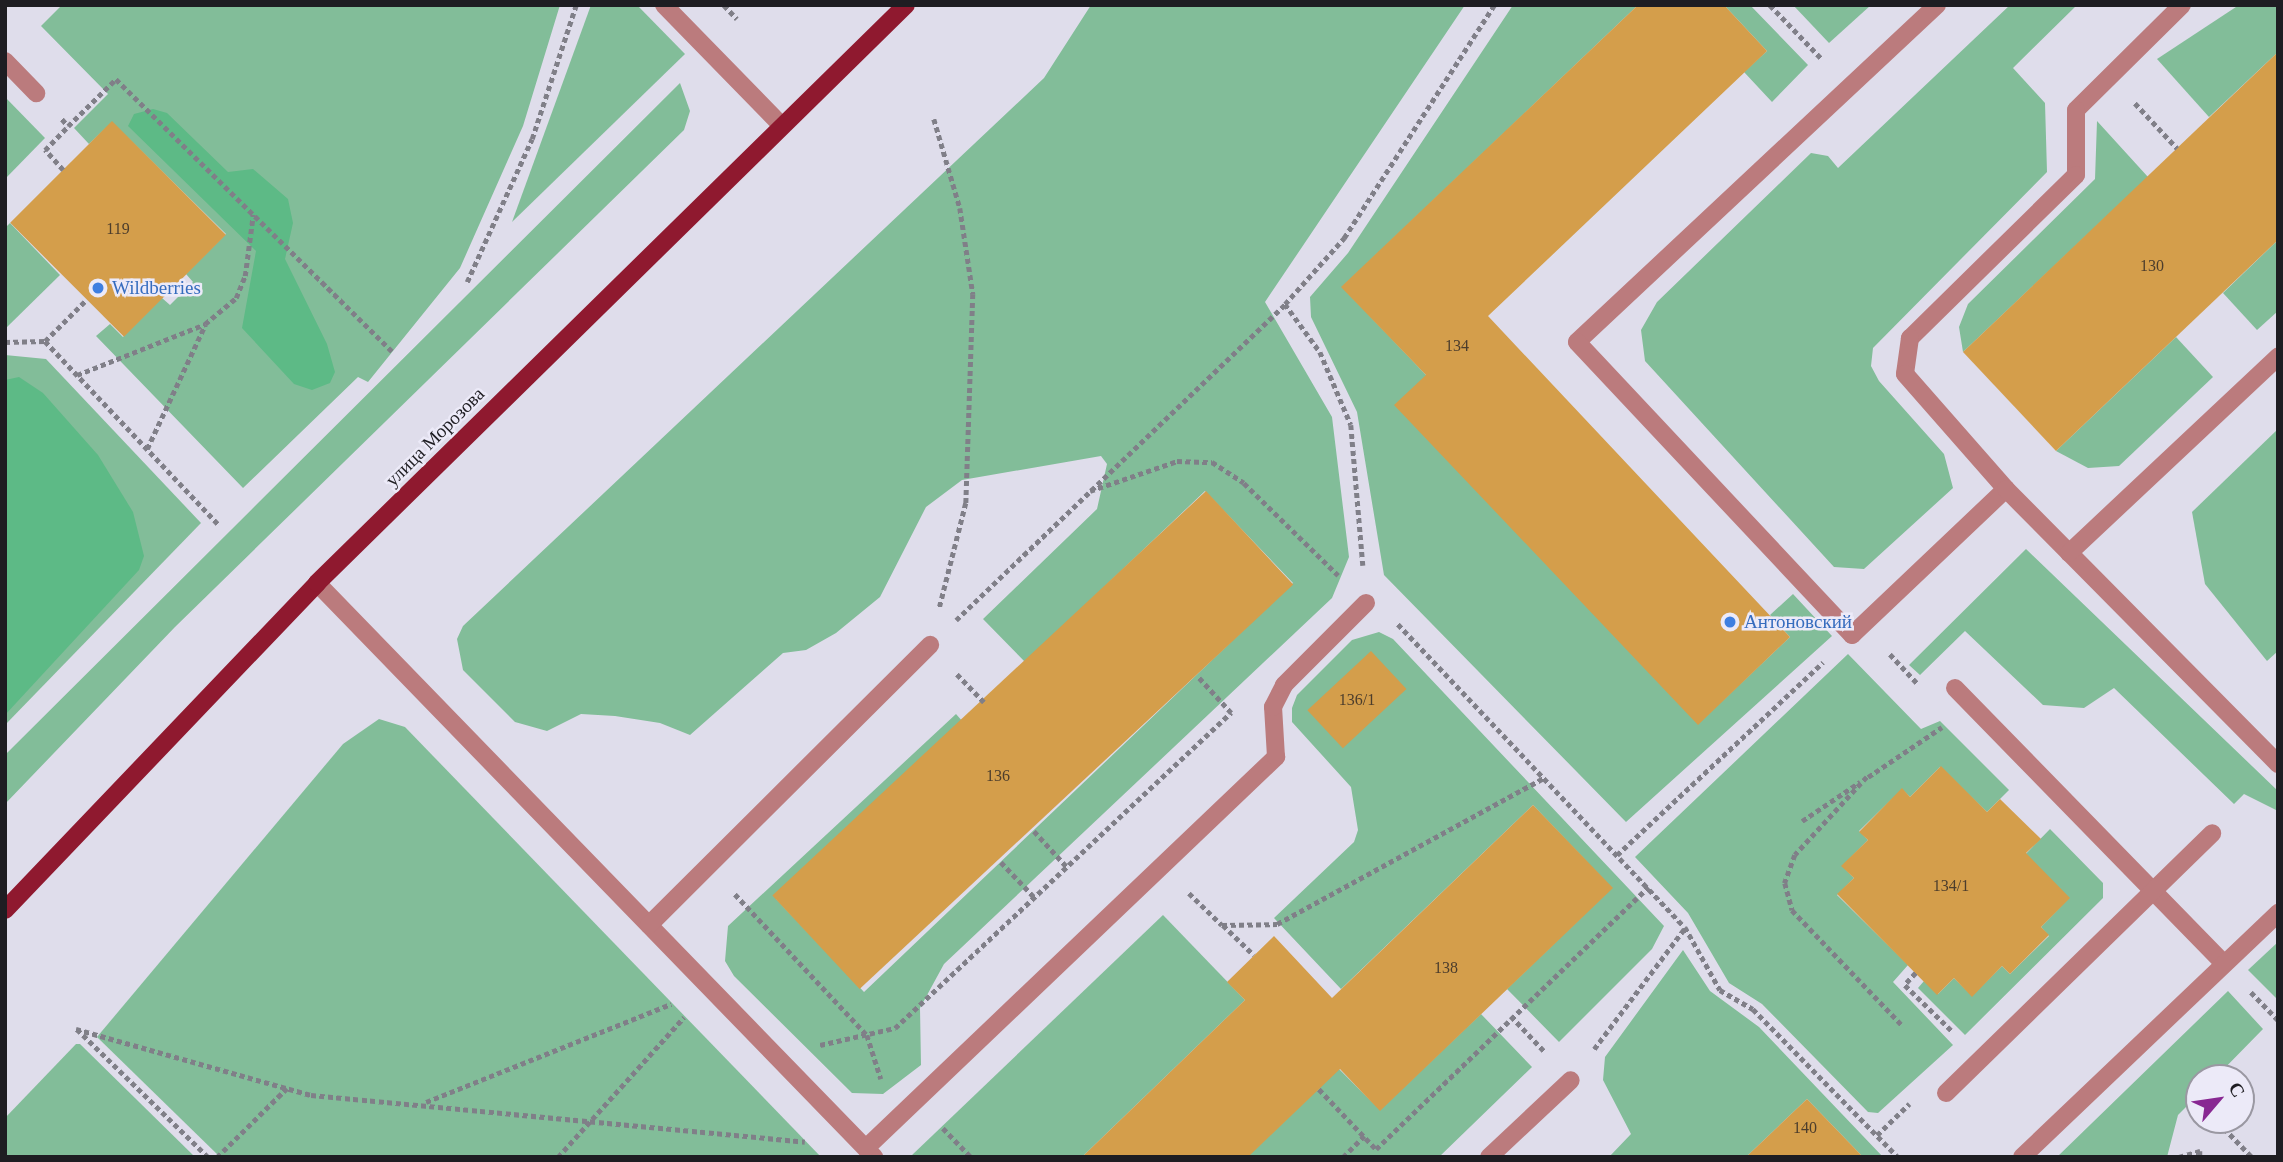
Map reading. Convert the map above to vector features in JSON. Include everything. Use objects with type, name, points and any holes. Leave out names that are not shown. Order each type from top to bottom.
[{"type":"main road","name":"улица Морозова","points":[[5,910],[317,583],[906,5]]},
{"type":"street","points":[[664,5],[781,125]]},
{"type":"street","points":[[1937,5],[1577,342],[1852,635],[2006,489]]},
{"type":"street","points":[[2182,5],[2076,110],[2076,175],[1910,338],[1905,351],[1905,374],[1916,393],[2006,489],[2278,764]]},
{"type":"street","points":[[5,61],[36,93]]},
{"type":"street","points":[[2069,554],[2278,356]]},
{"type":"street","points":[[317,583],[870,1152],[1276,757],[1273,707],[1284,685],[1366,603]]},
{"type":"street","points":[[649,925],[930,645]]},
{"type":"street","points":[[1955,688],[2224,964]]},
{"type":"street","points":[[1946,1093],[2212,833]]},
{"type":"street","points":[[2022,1157],[2278,913]]},
{"type":"street","points":[[1489,1157],[1571,1080]]},
{"type":"path","points":[[467,282],[532,139],[576,5]]},
{"type":"path","points":[[724,5],[737,19]]},
{"type":"path","points":[[930,645],[1284,304],[1345,238],[1494,5]]},
{"type":"path","points":[[1770,5],[1852,87]]},
{"type":"path","points":[[2110,77],[2177,148]]},
{"type":"path","points":[[63,170],[44,150],[116,79],[394,353]]},
{"type":"path","points":[[36,93],[68,126]]},
{"type":"path","points":[[930,645],[966,503],[973,294],[960,208],[934,118]]},
{"type":"path","points":[[77,375],[205,324],[236,298],[245,276],[253,215]]},
{"type":"path","points":[[5,342],[46,341],[86,300]]},
{"type":"path","points":[[1284,304],[1320,352],[1350,425],[1366,603]]},
{"type":"path","points":[[147,449],[205,324]]},
{"type":"path","points":[[46,341],[219,525]]},
{"type":"path","points":[[1090,491],[1177,461],[1213,462],[1244,483],[1366,603],[1394,619],[1685,927],[1720,990],[1753,1009],[1898,1157]]},
{"type":"path","points":[[775,1054],[895,1028],[1231,713],[1197,676]]},
{"type":"path","points":[[1802,821],[1954,719]]},
{"type":"path","points":[[1867,777],[1796,855],[1785,884],[1792,910],[1902,1025]]},
{"type":"path","points":[[1222,925],[1277,924],[1544,778]]},
{"type":"path","points":[[1034,831],[1067,867]]},
{"type":"path","points":[[1001,862],[1035,898]]},
{"type":"path","points":[[1161,866],[1254,955]]},
{"type":"path","points":[[1319,1089],[1376,1149],[1511,1016],[1648,887]]},
{"type":"path","points":[[729,888],[867,1035]]},
{"type":"path","points":[[1511,1016],[1571,1080],[1685,927]]},
{"type":"path","points":[[1916,973],[1905,985],[1958,1038]]},
{"type":"path","points":[[423,1104],[711,988]]},
{"type":"path","points":[[558,1157],[711,988]]},
{"type":"path","points":[[2264,1006],[2278,1020]]},
{"type":"path","points":[[208,1157],[76,1029],[287,1088],[870,1152]]},
{"type":"path","points":[[217,1157],[287,1088]]},
{"type":"path","points":[[1877,1135],[1914,1100]]},
{"type":"path","points":[[2230,1134],[2252,1157]]},
{"type":"path","points":[[1343,1157],[1364,1136]]},
{"type":"path","points":[[2179,1157],[2200,1151],[2200,1157]]},
{"type":"green space","points":[[62,5],[560,5],[523,126],[460,268],[368,382],[358,377],[243,488],[96,336],[110,324],[123,337],[162,298],[170,305],[193,282],[186,274],[226,234],[112,122],[89,144],[74,128],[108,94],[41,26]]},
{"type":"green space","points":[[591,5],[637,5],[685,54],[512,222]]},
{"type":"green space","points":[[1091,5],[1465,5],[1265,302],[1332,417],[1349,557],[1332,598],[944,964],[920,1008],[921,1065],[883,1094],[852,1093],[734,976],[725,961],[728,926],[956,714],[963,722],[776,899],[864,992],[1293,583],[1205,491],[1025,662],[983,619],[1097,509],[1107,464],[1101,456],[962,480],[926,507],[880,597],[836,633],[806,650],[783,653],[690,735],[660,723],[615,716],[581,714],[547,731],[515,722],[463,670],[457,639],[463,626],[1044,78]]},
{"type":"green space","points":[[1513,5],[1638,5],[1342,287],[1426,375],[1698,724],[1790,637],[1770,615],[1793,594],[1832,636],[1626,822],[1384,575],[1357,412],[1311,317],[1310,297],[1348,253]]},
{"type":"green space","points":[[1724,5],[1750,5],[1808,65],[1772,102],[1744,72],[1767,51]]},
{"type":"green space","points":[[1793,5],[1871,5],[1829,43]]},
{"type":"green space","points":[[2010,5],[2077,5],[2013,68],[2045,103],[2047,172],[1873,348],[1871,366],[1879,381],[1944,454],[1953,488],[1864,569],[1834,567],[1645,361],[1641,330],[1657,302],[1811,153],[1828,156],[1838,168]]},
{"type":"green space","points":[[2239,5],[2278,5],[2278,52],[2209,117],[2157,59]]},
{"type":"green space","points":[[680,83],[690,111],[684,130],[175,627],[5,804],[6,754]]},
{"type":"green space","points":[[5,97],[45,138],[5,179]]},
{"type":"green space","points":[[153,109],[167,113],[228,172],[253,169],[288,199],[293,223],[285,259],[327,344],[335,372],[330,383],[312,390],[294,384],[242,328],[256,251],[128,126],[134,114]]},
{"type":"green space","points":[[2097,121],[2148,177],[1963,352],[1959,327],[1968,304],[2095,179]]},
{"type":"green space","points":[[10,223],[60,275],[5,329],[5,228]]},
{"type":"green space","points":[[2278,240],[2278,311],[2257,330],[2223,293]]},
{"type":"green space","points":[[2176,337],[2213,377],[2119,466],[2088,468],[2056,451]]},
{"type":"green space","points":[[5,355],[46,359],[201,523],[5,725]]},
{"type":"green space","points":[[19,377],[43,393],[98,455],[133,512],[144,556],[139,570],[5,715],[5,380]]},
{"type":"green space","points":[[2278,429],[2278,651],[2267,661],[2205,584],[2192,512]]},
{"type":"green space","points":[[2026,549],[2278,791],[2278,811],[2244,794],[2234,804],[2114,688],[2084,708],[2043,705],[1965,631],[1920,675],[1909,665]]},
{"type":"green space","points":[[1379,632],[1393,639],[1664,926],[1652,949],[1559,1042],[1507,989],[1612,888],[1533,805],[1341,989],[1274,918],[1354,842],[1358,830],[1351,787],[1292,722],[1292,708],[1297,695],[1352,640]]},
{"type":"green space","points":[[1848,654],[1921,729],[1940,721],[2009,790],[1987,812],[1940,767],[1910,797],[1902,789],[1859,831],[1868,840],[1842,866],[1854,878],[1837,895],[1908,965],[1893,982],[1953,1045],[1878,1113],[1868,1112],[1762,1004],[1729,983],[1688,913],[1635,857]]},
{"type":"green space","points":[[379,719],[405,727],[821,1157],[220,1157],[97,1037],[343,744]]},
{"type":"green space","points":[[2050,829],[2103,883],[2103,898],[1965,1035],[1918,988],[1924,981],[1938,994],[1954,978],[1972,996],[2002,966],[2010,974],[2049,936],[2041,927],[2069,898],[2017,863]]},
{"type":"green space","points":[[1163,915],[1245,1000],[1082,1157],[911,1156]]},
{"type":"green space","points":[[2278,942],[2278,1000],[2248,970]]},
{"type":"green space","points":[[1683,950],[1710,991],[1759,1027],[1883,1157],[1863,1157],[1807,1099],[1746,1157],[1609,1157],[1631,1134],[1603,1080],[1605,1057]]},
{"type":"green space","points":[[2228,991],[2263,1029],[2229,1064],[2185,1064],[2185,1108],[2178,1115],[2167,1157],[2057,1157]]},
{"type":"green space","points":[[1481,1014],[1532,1067],[1439,1157],[1247,1157],[1339,1069],[1380,1110]]},
{"type":"green space","points":[[76,1044],[80,1044],[195,1157],[5,1157],[5,1118]]},
{"type":"building","points":[[1638,5],[1724,5],[1767,51],[1488,316],[1790,637],[1698,725],[1394,405],[1426,375],[1341,287]]},
{"type":"building","points":[[2278,52],[2278,240],[2056,451],[1963,352]]},
{"type":"building","points":[[112,121],[226,235],[124,337],[10,223]]},
{"type":"building","points":[[1206,491],[1293,585],[860,989],[772,895]]},
{"type":"building","points":[[1371,651],[1406,689],[1343,748],[1307,710]]},
{"type":"building","points":[[1941,766],[1987,812],[2000,799],[2041,839],[2026,853],[2070,898],[2041,927],[2049,935],[2010,974],[2002,966],[1972,997],[1954,978],[1937,995],[1837,894],[1854,878],[1841,866],[1868,840],[1859,832],[1902,788],[1910,797]]},
{"type":"building","points":[[1533,805],[1613,888],[1380,1111],[1340,1069],[1248,1157],[1082,1157],[1245,1000],[1227,982],[1274,936],[1332,998]]},
{"type":"building","points":[[1807,1099],[1863,1157],[1746,1157]]},
{"type":"place","name":"Wildberries","points":[[98,288]]},
{"type":"place","name":"Антоновский","points":[[1730,622]]}]
